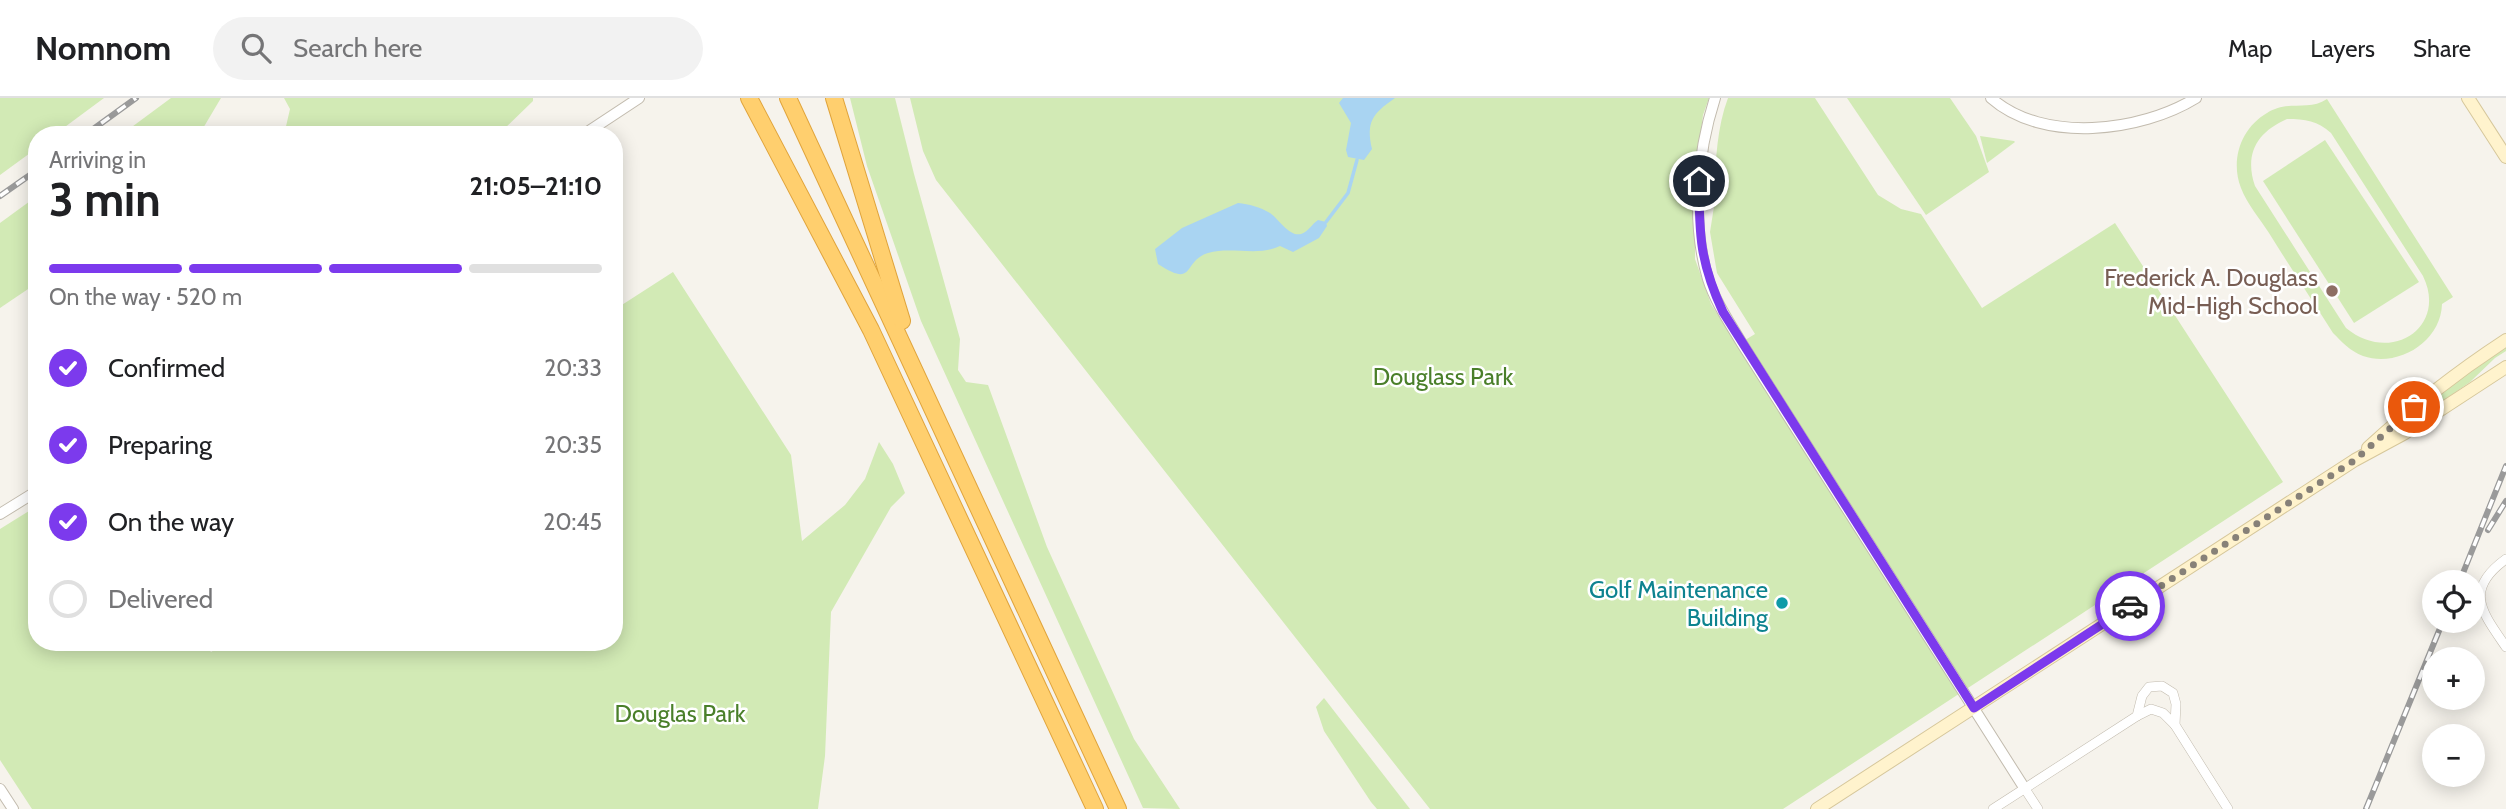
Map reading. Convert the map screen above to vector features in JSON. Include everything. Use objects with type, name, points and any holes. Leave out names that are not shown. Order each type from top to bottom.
[{"type":"highway","points":[[749,98],[877,342],[1093,809]]},
{"type":"highway","points":[[788,98],[1118,807]]},
{"type":"highway","points":[[834,98],[859,187],[922,383]]},
{"type":"main road","points":[[2468,98],[2506,157]]},
{"type":"main road","points":[[2355,460],[2397,421],[2464,368],[2506,340]]},
{"type":"main road","points":[[1818,809],[2355,460],[2405,433],[2506,367]]},
{"type":"street","points":[[597,126],[639,98]]},
{"type":"street","points":[[1715,98],[1705,138],[1699,181],[1699,227],[1709,281],[1741,342],[2038,809]]},
{"type":"street","points":[[1992,98],[2017,116],[2035,122],[2078,128],[2121,125],[2160,115],[2196,98]]},
{"type":"street","points":[[0,514],[28,497]]},
{"type":"street","points":[[2506,559],[2493,568],[2480,588],[2479,601],[2485,616],[2506,648]]},
{"type":"street","points":[[2137,716],[2142,696],[2149,687],[2162,686],[2173,692],[2176,704],[2175,725]]},
{"type":"street","points":[[1993,809],[2151,709],[2163,713],[2175,725],[2228,809]]},
{"type":"street","points":[[0,789],[13,809]]},
{"type":"green space","points":[[0,98],[104,98],[66,126],[28,126],[28,155],[0,175]]},
{"type":"green space","points":[[171,98],[221,98],[204,126],[133,126]]},
{"type":"green space","points":[[284,98],[533,98],[507,126],[286,126],[290,109]]},
{"type":"green space","points":[[850,98],[895,98],[960,339],[958,370],[966,382],[988,385],[1047,547],[1134,739],[1180,809],[1143,808],[921,321],[867,166]]},
{"type":"green space","name":"Douglass Park","points":[[910,98],[1709,98],[1703,115],[1695,180],[1695,259],[1711,304],[1737,345],[1755,334],[1717,273],[1710,232],[1716,194],[1714,190],[1718,143],[1724,109],[1728,98],[1815,98],[1878,195],[1901,209],[1921,214],[1982,308],[2115,223],[2283,482],[1783,809],[1430,809],[936,180],[923,151]]},
{"type":"green space","points":[[1847,98],[1950,98],[1976,136],[1989,172],[1926,215]]},
{"type":"green space","points":[[2327,99],[2453,297],[2442,304],[2440,318],[2426,340],[2403,355],[2376,359],[2363,356],[2350,349],[2333,333],[2241,188],[2238,156],[2244,136],[2250,127],[2275,109],[2320,103]],"holes":[[[2287,119],[2316,123],[2331,133],[2423,276],[2429,294],[2428,311],[2421,325],[2411,335],[2397,341],[2381,343],[2363,338],[2346,328],[2255,186],[2251,164],[2256,145],[2268,130]]]},
{"type":"green space","points":[[1980,136],[2014,141],[2015,142],[1987,163]]},
{"type":"green space","points":[[2325,140],[2419,282],[2354,323],[2263,181]]},
{"type":"green space","points":[[28,203],[28,289],[0,308],[0,223]]},
{"type":"green space","name":"Douglas Park","points":[[673,272],[791,455],[802,541],[845,505],[865,479],[879,442],[893,464],[905,493],[891,507],[831,612],[825,756],[818,809],[32,809],[0,760],[0,529],[28,512],[28,651],[623,651],[623,304]]},
{"type":"green space","points":[[2506,347],[2506,351],[2470,382],[2407,426],[2403,422],[2474,368]]},
{"type":"green space","points":[[1324,698],[1410,809],[1377,809],[1371,802],[1324,731],[1316,707]]},
{"type":"water","points":[[1343,98],[1395,98],[1373,119],[1370,132],[1372,149],[1364,160],[1348,157],[1346,150],[1351,123],[1339,103]]},
{"type":"water","points":[[1238,203],[1266,211],[1292,233],[1306,232],[1318,220],[1326,222],[1327,226],[1319,238],[1293,252],[1280,246],[1262,251],[1217,251],[1200,257],[1184,274],[1170,271],[1158,264],[1155,249],[1182,228]]},
{"type":"waterway","points":[[1326,222],[1348,193],[1357,160]]},
{"type":"railway","points":[[97,126],[136,98]]},
{"type":"railway","points":[[0,196],[28,176]]},
{"type":"railway","points":[[2464,570],[2506,466]]},
{"type":"railway","points":[[2488,530],[2506,501]]},
{"type":"railway","points":[[2366,809],[2438,633]]},
{"type":"way so far","points":[[2130,606],[2355,460],[2414,407]]},
{"type":"place","name":"Frederick A. Douglass Mid-High School","points":[[2332,291]]},
{"type":"place","name":"Golf Maintenance Building","points":[[1782,603]]},
{"type":"route","points":[[1699,181],[1699,227],[1703,257],[1709,281],[1723,312],[1974,708],[2130,606]]}]
